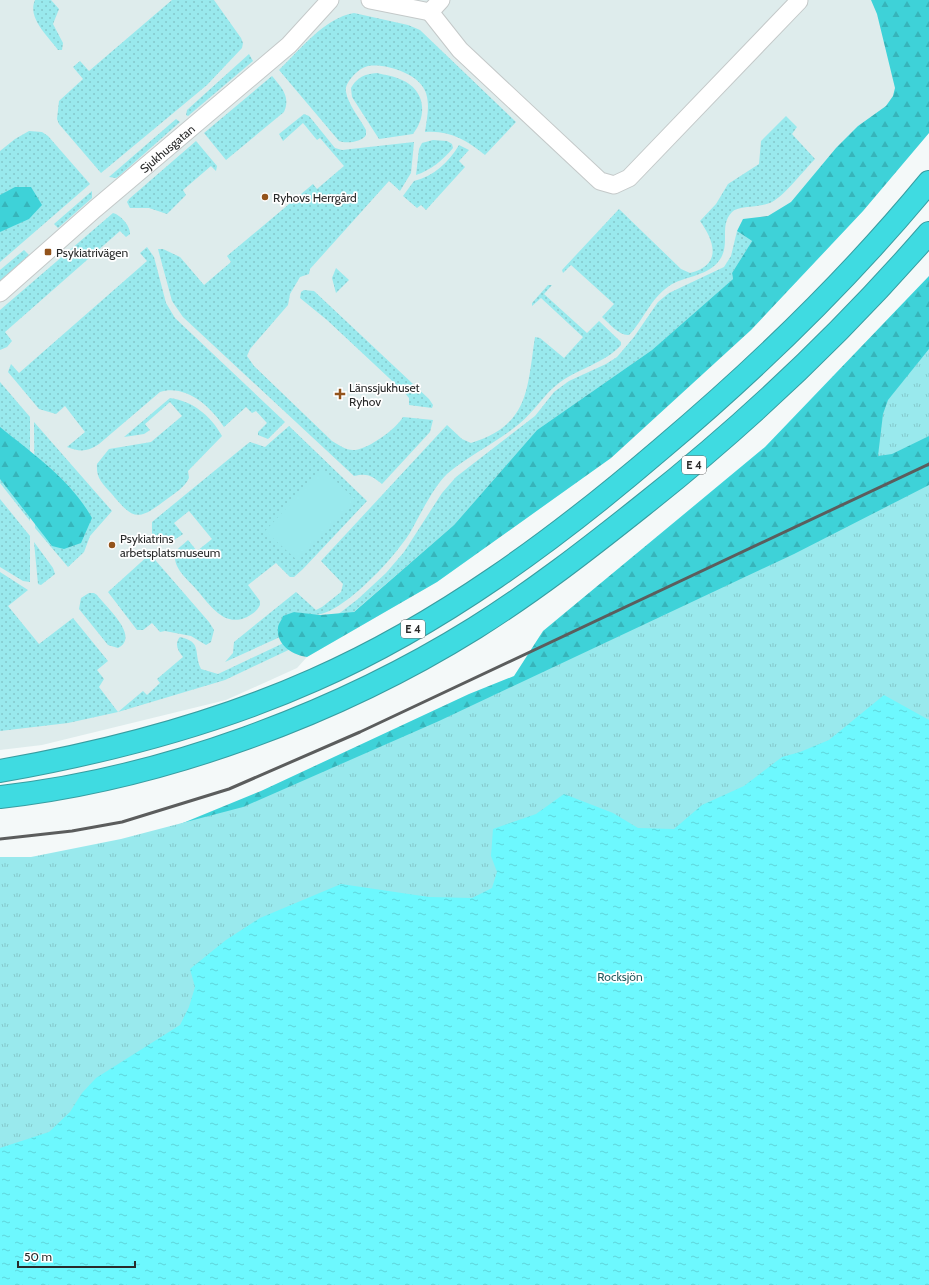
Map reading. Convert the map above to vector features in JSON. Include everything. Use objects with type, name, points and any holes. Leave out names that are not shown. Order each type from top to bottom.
[{"type":"highway","name":"E 4","points":[[0,771],[86,755],[134,744],[196,725],[251,705],[315,680],[409,631],[456,602],[532,552],[585,512],[689,426],[760,361],[843,279],[929,182]]},
{"type":"highway","name":"E 4","points":[[0,797],[46,791],[96,781],[219,747],[330,704],[385,678],[474,629],[553,575],[706,455],[829,340],[929,233]]},
{"type":"street","name":"Sjukhusgatan","points":[[0,293],[95,209],[289,45],[330,0]]},
{"type":"street","points":[[370,0],[436,6],[460,50],[600,181],[614,185],[629,178],[799,0]]},
{"type":"shaded area","name":"Länssjukhuset Ryhov","points":[[0,0],[929,0],[929,133],[863,211],[751,330],[611,458],[437,582],[307,657],[297,668],[226,700],[42,745],[0,750]]},
{"type":"green space","points":[[35,0],[51,0],[59,9],[53,24],[63,43],[62,50],[58,50],[44,33],[36,20],[33,7]]},
{"type":"green space","points":[[172,0],[214,0],[241,38],[243,43],[242,48],[207,85],[101,173],[59,124],[57,119],[59,101],[83,79],[73,67],[80,61],[89,71]]},
{"type":"green space","points":[[871,0],[929,0],[929,133],[863,211],[751,330],[611,458],[437,582],[307,657],[296,654],[286,648],[278,634],[278,626],[283,616],[294,612],[320,615],[354,612],[454,525],[537,430],[652,350],[733,279],[732,273],[752,241],[737,231],[743,219],[768,216],[791,202],[836,148],[858,126],[886,106],[893,96],[895,88],[877,14]]},
{"type":"green space","points":[[354,13],[408,25],[420,30],[516,122],[485,155],[471,145],[450,134],[425,132],[428,103],[423,86],[417,80],[402,71],[393,68],[384,66],[368,66],[362,68],[355,74],[346,86],[347,97],[366,130],[366,135],[354,142],[339,141],[279,70],[304,44],[323,28],[343,16]]},
{"type":"green space","points":[[249,54],[253,61],[188,116],[186,115],[187,110]]},
{"type":"green space","points":[[377,73],[402,80],[410,84],[420,96],[422,104],[421,119],[413,134],[379,139],[352,97],[351,88],[356,81],[365,75]]},
{"type":"green space","points":[[272,76],[282,88],[286,96],[286,106],[284,112],[226,160],[204,133]]},
{"type":"green space","points":[[304,114],[309,116],[335,148],[342,150],[414,142],[411,173],[400,191],[389,181],[310,269],[309,274],[300,277],[290,294],[288,305],[250,349],[247,356],[254,366],[332,441],[346,449],[355,450],[368,446],[389,432],[400,422],[403,417],[433,420],[430,432],[382,484],[369,476],[354,476],[183,317],[172,301],[158,249],[163,249],[180,257],[204,285],[231,262],[227,256],[313,184],[317,189],[344,166],[320,138],[317,140],[303,123],[283,141],[279,134]]},
{"type":"green space","points":[[786,116],[797,127],[792,134],[815,159],[777,199],[767,204],[739,208],[732,212],[726,223],[725,243],[722,256],[713,267],[701,274],[681,280],[669,286],[656,297],[639,323],[629,335],[625,335],[614,329],[602,317],[614,304],[571,265],[563,273],[562,270],[619,209],[681,269],[690,273],[700,269],[711,259],[713,252],[709,237],[700,221],[716,204],[728,184],[759,164],[761,141]]},
{"type":"green space","points":[[176,119],[180,122],[119,176],[116,178],[109,177]]},
{"type":"green space","points":[[29,131],[42,132],[48,136],[90,184],[0,262],[0,151],[15,139]]},
{"type":"green space","points":[[433,140],[447,141],[452,144],[453,148],[436,164],[416,175],[419,149],[422,143]]},
{"type":"green space","points":[[196,141],[217,166],[216,171],[211,166],[183,190],[186,195],[167,214],[149,208],[130,208],[127,202],[129,199]]},
{"type":"green space","points":[[459,145],[469,150],[459,161],[465,167],[426,210],[421,205],[417,208],[403,196],[414,181],[428,176],[446,163]]},
{"type":"green space","points":[[15,187],[31,187],[42,205],[29,219],[0,232],[0,195]]},
{"type":"green space","points":[[92,191],[92,198],[58,228],[54,224]]},
{"type":"green space","points":[[113,213],[125,222],[129,228],[130,234],[126,237],[120,231],[5,332],[12,341],[7,347],[0,350],[0,310]]},
{"type":"green space","points":[[737,231],[752,241],[732,273],[733,279],[652,350],[537,430],[454,525],[335,628],[225,680],[118,712],[143,691],[147,695],[160,683],[157,679],[183,657],[177,647],[177,642],[180,637],[187,639],[195,645],[201,669],[218,674],[328,622],[358,599],[386,573],[404,552],[442,493],[456,477],[535,416],[554,392],[569,381],[606,364],[617,357],[634,337],[658,302],[669,293],[724,267],[731,256]]},
{"type":"green space","points":[[147,247],[154,257],[166,303],[175,318],[285,422],[268,439],[258,435],[258,432],[267,423],[256,411],[252,413],[246,407],[224,427],[219,419],[197,399],[179,391],[170,390],[160,392],[99,444],[91,449],[76,450],[67,447],[85,432],[65,406],[56,414],[39,409],[8,372],[11,364],[19,373],[147,261],[140,253]]},
{"type":"green space","points":[[24,250],[29,255],[0,281],[0,270]]},
{"type":"green space","points":[[336,268],[349,280],[336,293],[332,278]]},
{"type":"green space","points":[[929,276],[929,646],[895,640],[834,677],[754,694],[693,691],[657,735],[589,804],[564,794],[533,774],[483,753],[425,777],[411,834],[392,892],[341,884],[343,835],[322,807],[306,813],[278,831],[260,918],[226,940],[190,969],[195,987],[189,1007],[119,1025],[69,1031],[16,990],[0,982],[0,866],[26,866],[117,850],[261,791],[469,694],[514,676],[543,631],[765,447]]},
{"type":"green space","points":[[548,285],[552,285],[544,294],[587,333],[599,321],[621,342],[621,345],[600,361],[575,373],[559,383],[519,424],[447,474],[432,493],[411,531],[395,554],[371,579],[345,602],[318,615],[294,612],[278,628],[280,637],[225,662],[233,653],[234,642],[296,592],[316,610],[341,592],[343,584],[321,561],[447,425],[462,439],[471,443],[490,435],[505,426],[515,415],[527,388],[535,337],[540,338],[564,358],[583,337],[541,298],[532,306],[532,303]]},
{"type":"green space","points":[[304,290],[314,291],[429,399],[433,405],[432,408],[409,405],[409,398],[404,392],[327,320],[300,298],[301,292]]},
{"type":"green space","points":[[929,349],[929,436],[892,454],[878,456],[883,414],[888,400]]},
{"type":"green space","points":[[0,382],[30,417],[30,521],[0,483]]},
{"type":"green space","points":[[170,398],[186,402],[194,406],[207,416],[222,436],[188,471],[189,478],[182,487],[149,511],[137,515],[125,509],[102,483],[99,477],[97,464],[109,449],[151,442],[182,416],[170,402],[145,424],[150,430],[144,434],[124,437]]},
{"type":"green space","points":[[34,422],[112,511],[90,536],[84,552],[68,567],[35,528]]},
{"type":"green space","points":[[289,426],[367,501],[294,577],[290,577],[276,563],[248,585],[260,601],[260,605],[255,612],[247,617],[239,620],[231,620],[224,617],[212,608],[182,574],[175,561],[176,551],[188,540],[197,551],[212,539],[189,511],[174,523],[183,534],[171,541],[163,543],[152,535],[152,522],[250,442],[265,447]]},
{"type":"green space","points":[[0,427],[50,468],[83,504],[92,518],[81,543],[64,549],[52,546],[0,479]]},
{"type":"green space","points":[[323,469],[355,499],[298,561],[265,531]]},
{"type":"green space","name":"Rocksjön","points":[[929,485],[929,1285],[0,1285],[0,857],[31,857],[121,839],[243,807],[439,721],[794,554]]},
{"type":"green space","points":[[0,499],[30,536],[30,582],[23,581],[0,567]]},
{"type":"green space","points":[[34,542],[53,568],[55,574],[41,585],[38,584]]},
{"type":"green space","points":[[150,554],[209,622],[214,630],[211,642],[206,645],[191,636],[165,631],[160,632],[152,623],[143,630],[137,630],[108,592]]},
{"type":"green space","points":[[0,572],[28,590],[8,606],[39,644],[73,618],[108,661],[97,670],[104,679],[99,687],[118,712],[68,723],[0,731]]},
{"type":"green space","points":[[89,593],[94,593],[97,595],[120,622],[126,637],[124,643],[118,648],[108,645],[79,609],[81,598]]},
{"type":"water","name":"Rocksjön","points":[[884,695],[929,720],[929,1285],[0,1285],[0,1148],[49,1132],[70,1112],[82,1093],[96,1078],[180,1025],[189,1007],[195,987],[190,969],[226,940],[260,918],[341,884],[429,897],[472,898],[492,888],[497,872],[491,856],[493,829],[536,814],[564,794],[613,813],[638,828],[674,829],[702,805],[744,786],[782,757],[800,752],[829,740]]},
{"type":"railway","points":[[0,839],[72,831],[122,822],[229,789],[360,732],[929,464]]},
{"type":"place","name":"Ryhovs Herrgård","points":[[265,197]]},
{"type":"place","name":"Psykiatrivägen","points":[[48,252]]},
{"type":"place","name":"Länssjukhuset Ryhov","points":[[340,394]]},
{"type":"place","name":"Psykiatrins arbetsplatsmuseum","points":[[112,545]]}]
